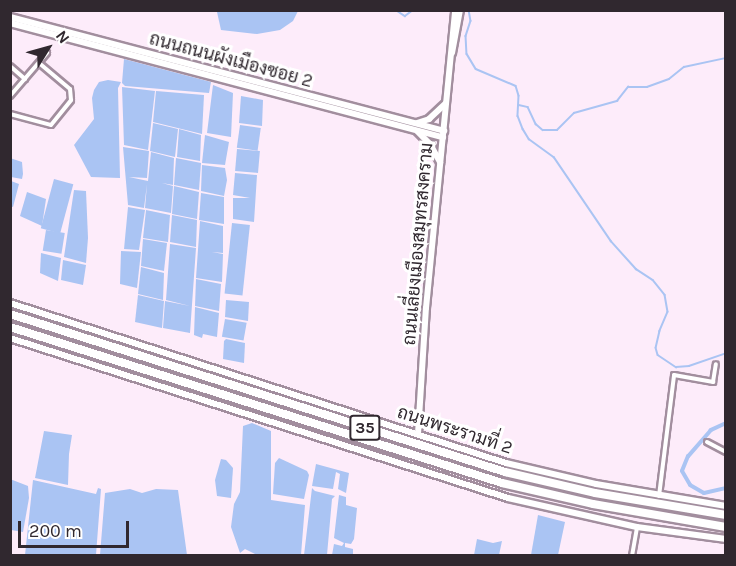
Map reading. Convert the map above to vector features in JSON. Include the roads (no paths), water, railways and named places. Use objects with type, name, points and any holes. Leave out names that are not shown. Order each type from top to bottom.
[{"type":"highway","name":"ถนนพระรามที่ 2","points":[[10,314],[494,468],[726,515]]},
{"type":"highway","name":"ถนนพระรามที่ 2","points":[[10,327],[501,483],[616,509],[726,527]]},
{"type":"highway","points":[[10,333],[22,331]]},
{"type":"main road","name":"ถนนเลี่ยงเมืองสมุทรสงคราม","points":[[418,434],[426,308],[451,56],[458,11]]},
{"type":"main road","name":"ถนนถนนผังเมืองซอย 2","points":[[11,17],[400,123]]},
{"type":"main road","name":"ถนนถนนผังเมืองซอย 2","points":[[10,23],[443,134]]},
{"type":"main road","points":[[440,163],[427,139],[413,126],[429,118],[446,103]]},
{"type":"main road","name":"ถนนพระรามที่ 2","points":[[10,303],[506,463],[596,489],[726,506]]},
{"type":"main road","name":"35","points":[[10,339],[282,424],[425,473],[573,514],[637,527],[726,539]]},
{"type":"street","points":[[11,17],[15,10]]},
{"type":"street","points":[[10,96],[47,53]]},
{"type":"street","points":[[10,114],[51,124],[71,100],[71,90],[39,63]]},
{"type":"street","points":[[10,66],[25,79]]},
{"type":"street","points":[[658,496],[674,375],[713,382],[716,364]]},
{"type":"street","points":[[707,442],[726,452]]},
{"type":"street","points":[[632,555],[637,527]]},
{"type":"water","points":[[298,10],[293,21],[280,30],[257,34],[221,30],[217,12]]},
{"type":"water","points":[[124,59],[211,82],[209,93],[125,86],[122,83]]},
{"type":"water","points":[[108,80],[121,82],[118,88],[120,178],[91,177],[74,145],[94,119],[92,98],[94,90],[99,82]]},
{"type":"water","points":[[213,85],[233,93],[231,137],[207,133]]},
{"type":"water","points":[[122,87],[155,91],[148,150],[124,145]]},
{"type":"water","points":[[156,91],[204,95],[202,134],[153,122]]},
{"type":"water","points":[[241,96],[263,100],[262,126],[239,123]]},
{"type":"water","points":[[153,123],[178,129],[175,157],[150,151]]},
{"type":"water","points":[[240,125],[261,128],[258,151],[237,148]]},
{"type":"water","points":[[179,129],[201,135],[200,161],[177,157]]},
{"type":"water","points":[[205,135],[229,142],[225,165],[202,163]]},
{"type":"water","points":[[123,147],[149,151],[147,178],[129,177],[148,181],[151,152],[174,158],[173,185],[162,183],[173,186],[171,213],[145,208],[147,184],[144,208],[128,205]]},
{"type":"water","points":[[237,149],[260,151],[258,173],[235,171]]},
{"type":"water","points":[[10,158],[22,162],[23,174],[22,179],[11,177],[11,181],[19,184],[13,207],[10,206]]},
{"type":"water","points":[[176,158],[201,163],[199,190],[174,185]]},
{"type":"water","points":[[202,165],[225,168],[227,180],[224,196],[201,191]]},
{"type":"water","points":[[235,173],[257,175],[254,222],[233,219],[233,198],[250,198],[233,195]]},
{"type":"water","points":[[54,179],[73,184],[60,233],[41,228]]},
{"type":"water","points":[[174,186],[199,192],[197,219],[172,214]]},
{"type":"water","points":[[74,190],[86,191],[88,238],[86,263],[64,257]]},
{"type":"water","points":[[27,192],[46,199],[42,226],[20,216]]},
{"type":"water","points":[[201,193],[224,197],[224,224],[199,220]]},
{"type":"water","points":[[128,207],[145,210],[139,250],[124,249]]},
{"type":"water","points":[[146,210],[170,215],[168,242],[143,238]]},
{"type":"water","points":[[172,215],[197,220],[196,247],[170,242]]},
{"type":"water","points":[[200,221],[223,226],[223,253],[212,252],[223,254],[222,282],[196,278]]},
{"type":"water","points":[[232,223],[250,225],[242,295],[225,294]]},
{"type":"water","points":[[46,230],[65,233],[61,254],[43,251]]},
{"type":"water","points":[[143,239],[167,243],[164,271],[141,266]]},
{"type":"water","points":[[170,244],[196,248],[190,333],[163,328],[165,301],[190,306],[166,300]]},
{"type":"water","points":[[121,251],[141,252],[137,288],[120,284]]},
{"type":"water","points":[[41,253],[61,258],[58,281],[40,273]]},
{"type":"water","points":[[63,260],[86,265],[83,285],[61,280]]},
{"type":"water","points":[[141,267],[164,273],[163,300],[138,294]]},
{"type":"water","points":[[196,279],[221,284],[219,311],[195,306]]},
{"type":"water","points":[[138,295],[164,301],[162,328],[135,322]]},
{"type":"water","points":[[226,300],[249,302],[248,321],[225,317]]},
{"type":"water","points":[[195,307],[219,313],[217,337],[203,334],[202,338],[194,335]]},
{"type":"water","points":[[225,319],[247,323],[244,341],[222,337]]},
{"type":"water","points":[[226,339],[245,343],[244,363],[223,359]]},
{"type":"water","points":[[252,423],[271,431],[271,500],[305,505],[301,555],[257,555],[245,549],[240,553],[231,527],[234,504],[240,492],[243,426]]},
{"type":"water","points":[[44,431],[72,435],[68,485],[35,478]]},
{"type":"water","points":[[279,458],[307,471],[309,475],[304,499],[273,494],[275,463]]},
{"type":"water","points":[[221,459],[226,460],[233,468],[231,498],[217,496],[215,480]]},
{"type":"water","points":[[316,464],[349,473],[346,493],[338,489],[340,474],[336,472],[333,489],[312,486]]},
{"type":"water","points":[[10,479],[28,486],[29,498],[23,532],[11,530]]},
{"type":"water","points":[[33,480],[96,494],[98,488],[101,489],[96,555],[25,555]]},
{"type":"water","points":[[312,488],[315,491],[335,496],[332,499],[327,555],[304,555]]},
{"type":"water","points":[[130,489],[142,493],[156,489],[178,490],[187,555],[100,555],[105,493]]},
{"type":"water","points":[[339,495],[346,497],[346,505],[357,508],[354,539],[351,544],[345,543],[345,547],[353,549],[353,555],[332,555],[334,544],[342,546],[344,543],[334,538]]},
{"type":"water","points":[[538,515],[565,522],[558,555],[531,555]]},
{"type":"water","points":[[477,539],[493,543],[502,541],[499,555],[474,555]]},
{"type":"waterway","points":[[396,10],[405,16],[413,10]]},
{"type":"waterway","points":[[469,10],[471,21],[466,36],[467,54],[476,69],[516,86],[519,96],[518,116],[529,139],[554,157],[611,241],[636,269],[653,280],[665,295],[668,312],[656,348],[658,355],[676,367],[689,366],[726,353]]},
{"type":"waterway","points":[[519,105],[528,107],[536,124],[543,130],[557,130],[574,113],[617,101],[628,87],[647,87],[669,79],[684,67],[726,58]]},
{"type":"waterway","points":[[726,423],[711,430],[688,456],[682,471],[690,485],[704,493],[726,488]]}]
